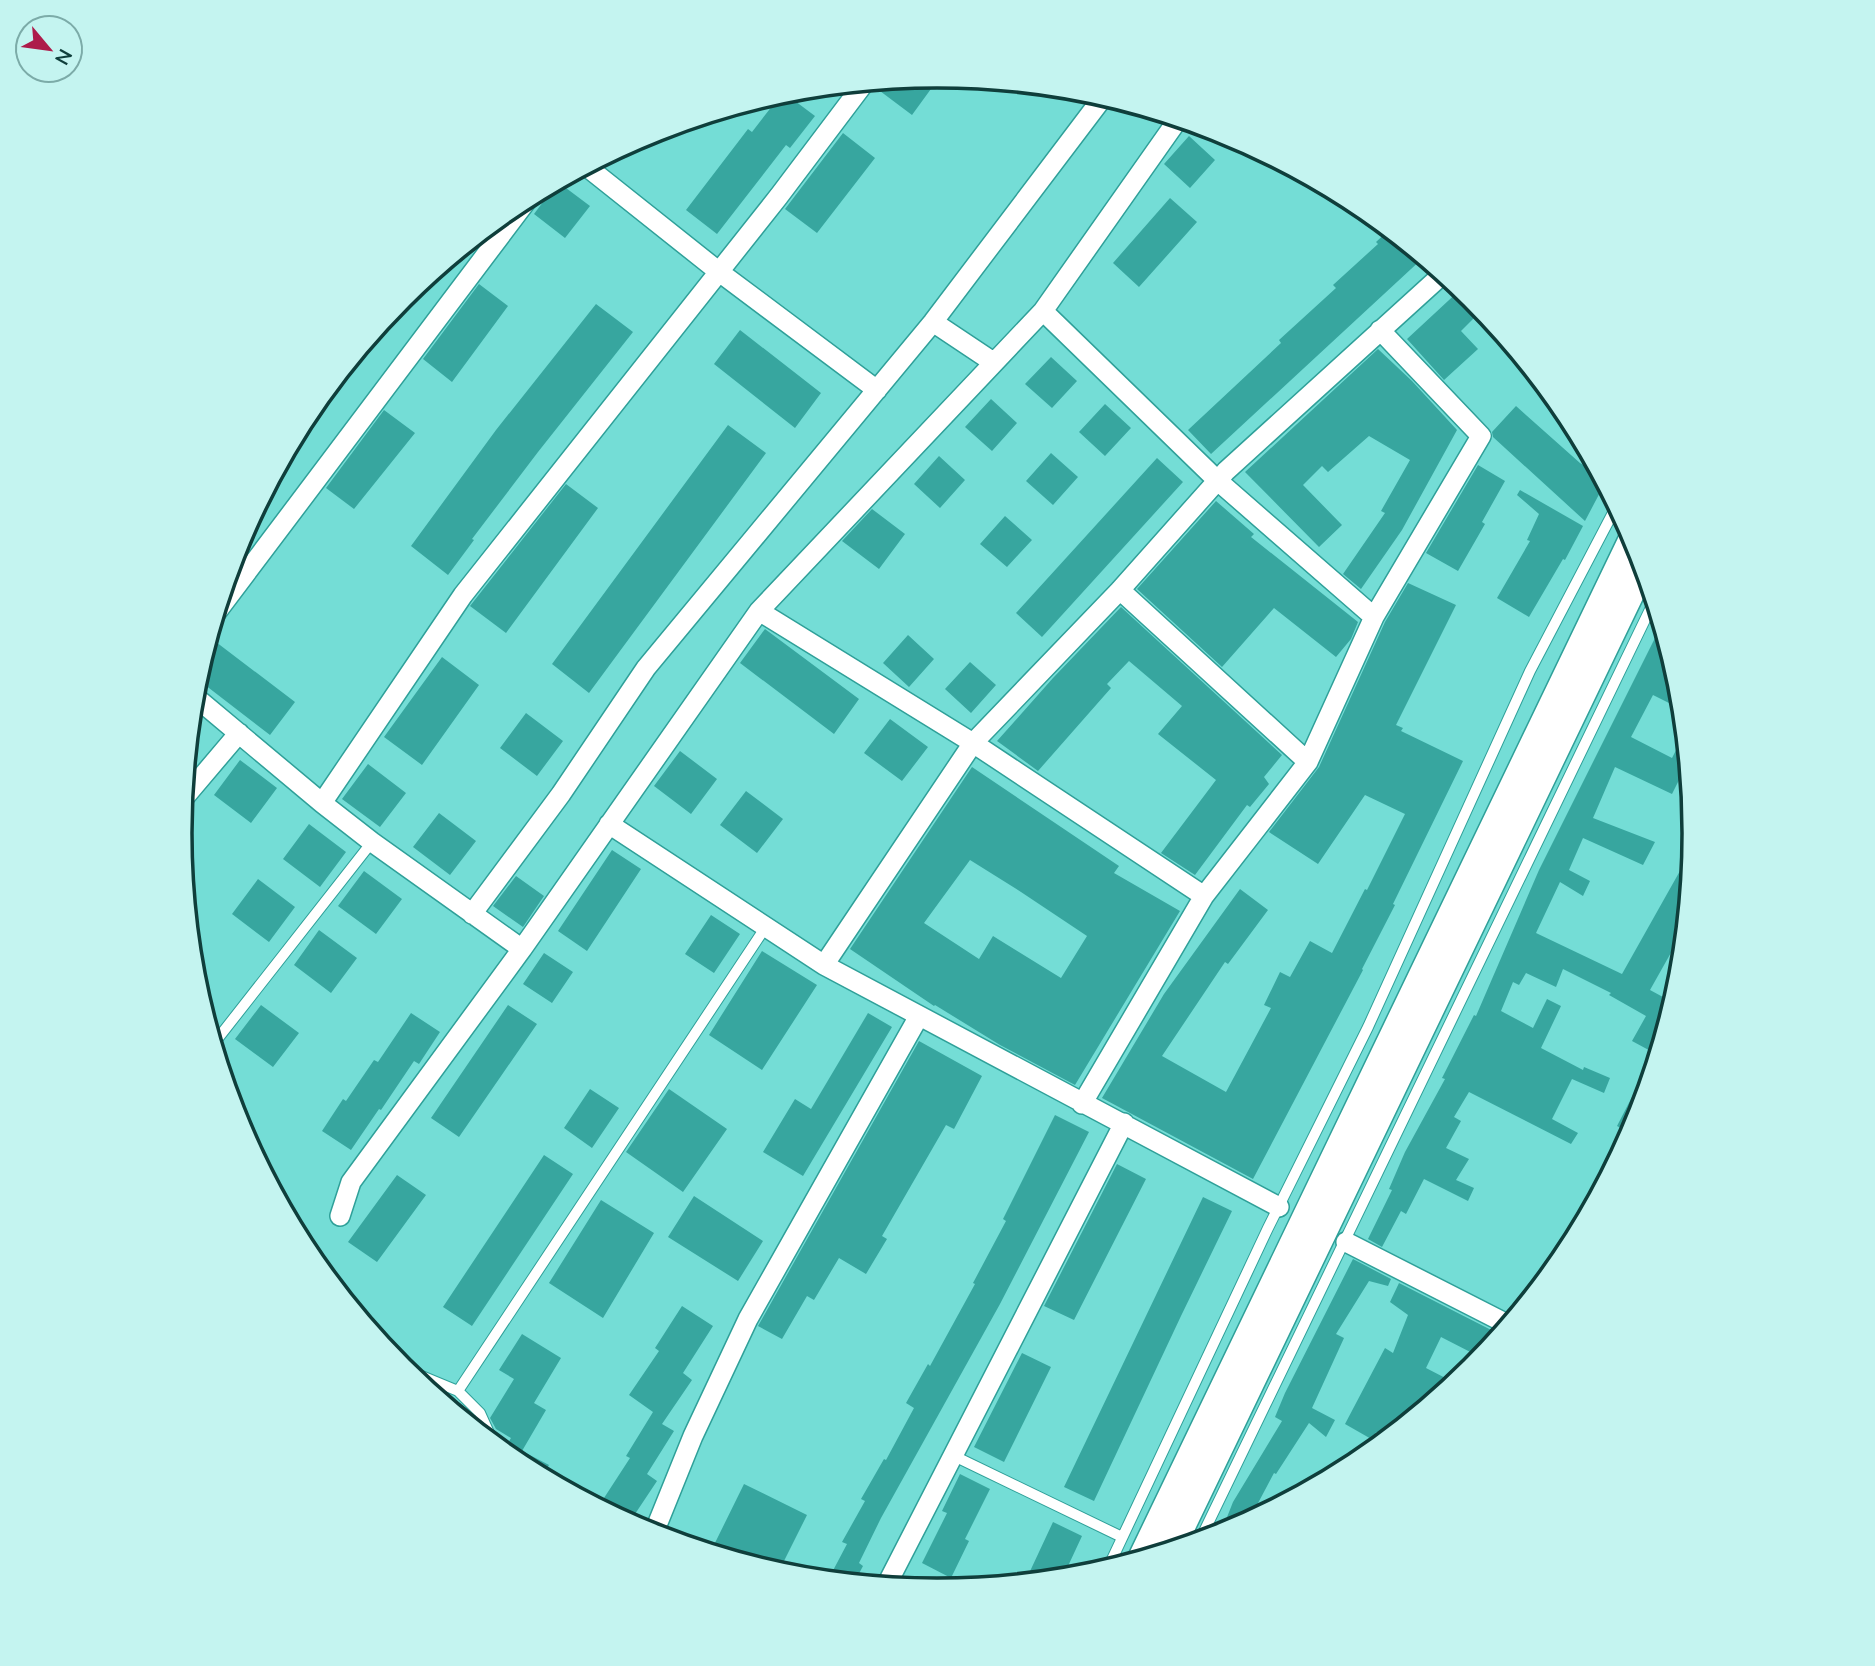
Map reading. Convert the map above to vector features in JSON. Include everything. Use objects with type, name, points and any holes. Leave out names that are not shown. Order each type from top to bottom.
[{"type":"main road","points":[[1147,1548],[1627,551]]},
{"type":"main road","points":[[1174,1540],[1637,578]]},
{"type":"street","points":[[322,803],[463,595],[857,92]]},
{"type":"street","points":[[472,914],[561,794],[646,668],[933,322],[1097,105]]},
{"type":"street","points":[[340,1216],[351,1182],[522,949],[759,611],[1043,311],[1173,126]]},
{"type":"street","points":[[593,172],[718,271],[877,390]]},
{"type":"street","points":[[233,591],[510,222]]},
{"type":"street","points":[[824,965],[973,743],[1120,590],[1218,481],[1436,280]]},
{"type":"street","points":[[1043,311],[1218,481],[1374,617]]},
{"type":"street","points":[[933,322],[993,362]]},
{"type":"street","points":[[1082,1104],[1204,896],[1308,762],[1374,617],[1480,436],[1380,330]]},
{"type":"street","points":[[1120,590],[1308,762]]},
{"type":"street","points":[[759,611],[973,743],[1204,896]]},
{"type":"street","points":[[203,704],[372,842],[522,949]]},
{"type":"street","points":[[194,786],[239,733]]},
{"type":"street","points":[[610,824],[824,965],[1279,1207]]},
{"type":"street","points":[[657,1524],[693,1436],[748,1319],[919,1016]]},
{"type":"street","points":[[890,1577],[1124,1124]]},
{"type":"street","points":[[1346,1242],[1501,1321]]},
{"type":"lane","points":[[1113,1557],[1279,1207],[1368,1027],[1530,671],[1612,515]]},
{"type":"lane","points":[[1206,1528],[1648,610]]},
{"type":"lane","points":[[220,1036],[372,842]]},
{"type":"lane","points":[[458,1391],[765,928]]},
{"type":"lane","points":[[432,1380],[458,1391],[480,1413],[485,1425]]},
{"type":"lane","points":[[951,1455],[1122,1537]]},
{"type":"building","points":[[932,88],[912,115],[880,91],[889,89]]},
{"type":"building","points":[[796,101],[815,116],[790,148],[786,145],[717,234],[686,210],[748,129],[752,132],[772,107]]},
{"type":"building","points":[[843,133],[875,158],[817,233],[785,209]]},
{"type":"building","points":[[1189,136],[1215,160],[1190,188],[1164,164]]},
{"type":"building","points":[[565,187],[590,206],[565,238],[534,214],[545,199]]},
{"type":"building","points":[[1170,198],[1197,222],[1139,287],[1113,263]]},
{"type":"building","points":[[1383,236],[1417,263],[1211,454],[1188,430],[1336,288],[1333,285],[1378,244],[1376,242]]},
{"type":"building","points":[[479,284],[508,306],[452,382],[423,359]]},
{"type":"building","points":[[1454,296],[1475,317],[1461,331],[1478,349],[1444,380],[1407,339]]},
{"type":"building","points":[[596,304],[633,332],[538,452],[448,575],[411,546],[496,430]]},
{"type":"building","points":[[740,330],[821,393],[795,428],[714,364]]},
{"type":"building","points":[[1378,349],[1457,430],[1402,530],[1361,589],[1343,574],[1385,513],[1381,511],[1410,460],[1369,436],[1328,472],[1322,466],[1303,485],[1342,525],[1319,547],[1245,472]]},
{"type":"building","points":[[1051,357],[1077,381],[1052,408],[1025,384]]},
{"type":"building","points":[[991,399],[1017,423],[992,451],[965,427]]},
{"type":"building","points":[[1105,404],[1131,428],[1105,456],[1079,432]]},
{"type":"building","points":[[1516,406],[1587,467],[1600,492],[1585,521],[1493,437],[1492,432]]},
{"type":"building","points":[[384,410],[415,433],[354,509],[326,488]]},
{"type":"building","points":[[728,425],[766,453],[589,693],[552,664]]},
{"type":"building","points":[[1051,453],[1078,477],[1053,505],[1026,481]]},
{"type":"building","points":[[939,456],[965,480],[940,508],[914,484]]},
{"type":"building","points":[[1157,458],[1183,482],[1042,637],[1016,613]]},
{"type":"building","points":[[1478,465],[1505,481],[1482,522],[1485,524],[1458,571],[1426,553]]},
{"type":"building","points":[[566,484],[598,508],[506,633],[470,606]]},
{"type":"building","points":[[1520,490],[1583,526],[1529,617],[1497,598],[1530,541],[1527,540],[1539,514],[1517,495]]},
{"type":"building","points":[[1216,501],[1254,534],[1251,537],[1358,622],[1351,639],[1336,657],[1274,608],[1222,667],[1137,589]]},
{"type":"building","points":[[872,509],[905,534],[879,569],[842,541]]},
{"type":"building","points":[[1005,516],[1032,540],[1007,567],[980,544]]},
{"type":"building","points":[[1408,583],[1456,605],[1396,725],[1403,728],[1401,731],[1463,761],[1363,970],[1253,1179],[1102,1098],[1164,994],[1240,889],[1268,910],[1228,964],[1225,962],[1162,1056],[1226,1092],[1271,1008],[1264,1005],[1280,972],[1290,977],[1310,941],[1332,953],[1405,814],[1365,795],[1318,864],[1269,832],[1319,767],[1385,622]]},
{"type":"building","points":[[1121,607],[1282,755],[1264,777],[1269,784],[1250,807],[1247,805],[1195,875],[1161,853],[1216,780],[1158,734],[1182,706],[1129,661],[1107,684],[1111,688],[1038,771],[997,741]]},
{"type":"building","points":[[765,629],[859,699],[834,734],[740,663]]},
{"type":"building","points":[[908,635],[934,659],[909,687],[883,663]]},
{"type":"building","points":[[1656,635],[1672,704],[1653,695],[1631,737],[1672,758],[1678,747],[1680,777],[1672,794],[1615,767],[1593,818],[1655,842],[1643,865],[1583,838],[1569,870],[1590,881],[1583,896],[1560,882],[1536,933],[1622,974],[1682,868],[1674,947],[1650,990],[1664,998],[1650,1051],[1632,1041],[1646,1016],[1609,995],[1611,993],[1563,969],[1556,987],[1526,973],[1519,985],[1513,982],[1501,1011],[1533,1028],[1547,999],[1561,1006],[1541,1048],[1583,1070],[1584,1067],[1610,1078],[1604,1093],[1572,1079],[1552,1119],[1578,1133],[1571,1144],[1469,1092],[1454,1117],[1461,1121],[1446,1148],[1469,1159],[1456,1180],[1474,1188],[1468,1201],[1424,1179],[1406,1214],[1401,1211],[1382,1247],[1368,1239],[1392,1190],[1389,1189],[1405,1152],[1445,1079],[1442,1078],[1474,1015],[1476,1016],[1539,870]]},
{"type":"building","points":[[216,642],[295,702],[270,735],[206,686]]},
{"type":"building","points":[[442,657],[479,685],[422,765],[384,737]]},
{"type":"building","points":[[970,662],[996,685],[971,713],[945,689]]},
{"type":"building","points":[[526,713],[563,741],[537,776],[500,748]]},
{"type":"building","points":[[890,719],[928,747],[902,781],[864,753]]},
{"type":"building","points":[[680,751],[717,779],[691,814],[654,786]]},
{"type":"building","points":[[240,760],[277,788],[251,823],[214,795]]},
{"type":"building","points":[[368,764],[406,793],[380,827],[342,799]]},
{"type":"building","points":[[972,767],[1119,866],[1114,873],[1180,911],[1075,1085],[934,1006],[850,949]],"holes":[[[970,860],[1087,936],[1061,978],[993,936],[979,959],[924,923]]]},
{"type":"building","points":[[746,791],[783,819],[757,853],[720,825]]},
{"type":"building","points":[[439,813],[476,841],[450,875],[413,847]]},
{"type":"building","points":[[309,824],[346,852],[320,887],[283,859]]},
{"type":"building","points":[[612,850],[641,869],[587,951],[558,931]]},
{"type":"building","points":[[364,871],[402,899],[376,934],[338,906]]},
{"type":"building","points":[[516,876],[544,896],[523,927],[493,906]]},
{"type":"building","points":[[258,879],[295,907],[269,942],[232,914]]},
{"type":"building","points":[[711,915],[740,934],[714,973],[685,954]]},
{"type":"building","points":[[319,930],[357,958],[331,993],[294,965]]},
{"type":"building","points":[[762,951],[817,985],[762,1070],[709,1035]]},
{"type":"building","points":[[544,953],[573,972],[552,1003],[523,984]]},
{"type":"building","points":[[261,1005],[299,1033],[273,1067],[235,1039]]},
{"type":"building","points":[[508,1005],[537,1024],[459,1137],[431,1118]]},
{"type":"building","points":[[411,1013],[440,1032],[419,1064],[414,1061],[351,1150],[322,1131],[374,1060],[378,1062]]},
{"type":"building","points":[[868,1013],[892,1027],[803,1176],[763,1152],[795,1099],[811,1109]]},
{"type":"building","points":[[919,1041],[982,1076],[954,1129],[946,1125],[882,1236],[887,1239],[866,1274],[839,1258],[814,1300],[807,1296],[782,1339],[758,1326]]},
{"type":"building","points":[[590,1089],[619,1108],[592,1148],[564,1128]]},
{"type":"building","points":[[669,1089],[727,1129],[683,1192],[626,1152]]},
{"type":"building","points":[[1633,1095],[1621,1128],[1617,1126]]},
{"type":"building","points":[[1055,1115],[1089,1132],[1000,1304],[881,1518],[859,1563],[863,1566],[859,1574],[833,1571],[847,1544],[842,1542],[865,1501],[861,1499],[914,1408],[906,1403],[928,1364],[930,1366],[975,1284],[973,1283],[1006,1221],[1003,1219]]},
{"type":"building","points":[[544,1155],[573,1174],[472,1326],[443,1307]]},
{"type":"building","points":[[1117,1164],[1146,1179],[1074,1320],[1044,1306]]},
{"type":"building","points":[[397,1175],[426,1195],[377,1262],[348,1242]]},
{"type":"building","points":[[694,1196],[763,1241],[738,1281],[668,1237]]},
{"type":"building","points":[[1203,1197],[1232,1211],[1094,1501],[1064,1487]]},
{"type":"building","points":[[601,1200],[654,1233],[603,1318],[549,1283]]},
{"type":"building","points":[[1353,1259],[1391,1279],[1388,1286],[1369,1281],[1336,1334],[1344,1338],[1312,1408],[1335,1420],[1326,1437],[1309,1423],[1276,1474],[1274,1473],[1256,1507],[1226,1521],[1233,1502],[1282,1421],[1275,1417]]},
{"type":"building","points":[[1399,1283],[1493,1331],[1472,1353],[1441,1337],[1426,1368],[1445,1378],[1391,1424],[1379,1433],[1376,1432],[1371,1439],[1345,1424],[1385,1348],[1393,1353],[1408,1315],[1390,1302]]},
{"type":"building","points":[[682,1306],[713,1326],[683,1373],[692,1380],[662,1424],[674,1431],[647,1474],[657,1481],[635,1514],[604,1498],[630,1458],[626,1456],[653,1412],[629,1395],[659,1351],[655,1348]]},
{"type":"building","points":[[522,1334],[561,1358],[534,1403],[546,1410],[522,1451],[549,1465],[547,1468],[508,1442],[511,1438],[496,1429],[490,1418],[514,1379],[499,1370]]},
{"type":"building","points":[[1022,1353],[1051,1367],[1004,1462],[974,1447]]},
{"type":"building","points":[[960,1474],[990,1489],[965,1539],[969,1541],[951,1578],[922,1563],[947,1513],[942,1511]]},
{"type":"building","points":[[744,1484],[807,1515],[783,1562],[715,1544]]},
{"type":"building","points":[[1053,1522],[1082,1536],[1068,1567],[1029,1573]]}]
